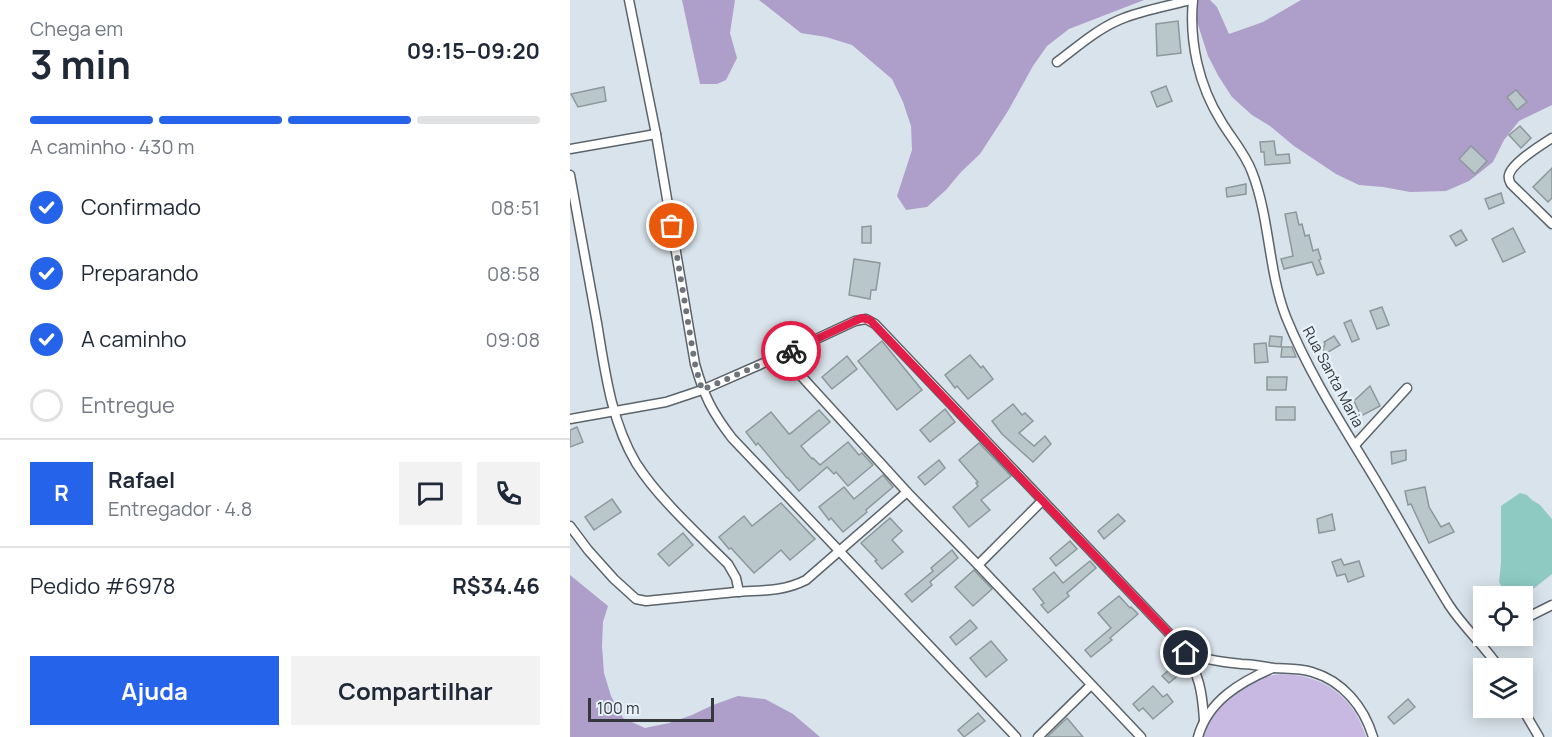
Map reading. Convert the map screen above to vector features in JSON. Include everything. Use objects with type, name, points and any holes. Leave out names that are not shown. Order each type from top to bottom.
[{"type":"street","points":[[629,0],[656,134],[695,364],[702,390],[716,416],[732,438],[1016,737]]},
{"type":"street","points":[[1057,62],[1089,38],[1119,20],[1192,0]]},
{"type":"street","name":"Rua Santa Maria","points":[[1192,0],[1194,42],[1204,89],[1214,110],[1251,170],[1259,194],[1279,294],[1307,364],[1449,605],[1473,635]]},
{"type":"street","points":[[570,149],[656,134]]},
{"type":"street","points":[[1552,138],[1517,164],[1510,171],[1508,178],[1511,184],[1552,224]]},
{"type":"street","points":[[570,176],[608,383],[622,435],[636,463],[664,499],[728,564],[736,578],[739,592]]},
{"type":"street","points":[[570,419],[666,402],[702,390],[782,356],[862,318],[870,320],[1184,649],[1208,659],[1313,672],[1337,685],[1352,697],[1369,725],[1373,737]]},
{"type":"street","points":[[782,356],[907,492],[1141,737]]},
{"type":"street","points":[[1355,445],[1407,388]]},
{"type":"street","points":[[570,526],[607,571],[636,598],[646,601],[775,590],[806,580],[907,492]]},
{"type":"street","points":[[978,565],[1042,501]]},
{"type":"street","points":[[1533,614],[1552,604]]},
{"type":"street","name":"Rua Santa Maria","points":[[1483,646],[1494,658]]},
{"type":"street","points":[[1184,649],[1199,681],[1203,698],[1204,721]]},
{"type":"street","points":[[1198,737],[1204,721],[1216,704],[1239,684],[1273,668]]},
{"type":"street","points":[[1038,737],[1091,685]]},
{"type":"street","points":[[1528,718],[1539,737]]},
{"type":"shaded area","points":[[682,0],[735,0],[730,33],[737,58],[726,80],[717,84],[700,84]]},
{"type":"shaded area","points":[[759,0],[1144,0],[1069,29],[1047,46],[980,154],[927,207],[906,210],[897,196],[912,150],[911,126],[892,79],[852,45],[826,37],[801,33]]},
{"type":"shaded area","points":[[1198,0],[1210,0],[1217,7],[1229,34],[1263,22],[1301,0],[1552,0],[1552,105],[1519,121],[1504,140],[1493,162],[1469,181],[1446,191],[1410,192],[1359,185],[1336,174],[1294,146],[1232,97],[1208,56],[1193,9]]},
{"type":"shaded area","points":[[1520,493],[1527,495],[1540,505],[1552,519],[1552,574],[1533,589],[1533,586],[1501,586],[1499,582],[1501,506]]},
{"type":"shaded area","points":[[570,575],[608,606],[603,622],[604,673],[611,696],[623,718],[645,728],[669,723],[738,696],[765,699],[793,714],[820,737],[570,737]]},
{"type":"shaded area","points":[[1281,674],[1311,678],[1335,690],[1353,710],[1366,737],[1203,737],[1214,713],[1232,694],[1255,680]]},
{"type":"building","points":[[1178,21],[1181,53],[1157,56],[1156,24]]},
{"type":"building","points":[[1166,86],[1172,101],[1157,107],[1151,92]]},
{"type":"building","points":[[604,87],[606,101],[578,107],[571,94]]},
{"type":"building","points":[[1516,90],[1527,102],[1517,110],[1507,97]]},
{"type":"building","points":[[1520,126],[1531,138],[1521,148],[1509,135]]},
{"type":"building","points":[[1274,141],[1276,155],[1289,154],[1290,163],[1265,165],[1260,142]]},
{"type":"building","points":[[1471,146],[1487,161],[1475,174],[1459,159]]},
{"type":"building","points":[[1552,168],[1552,198],[1548,202],[1533,187]]},
{"type":"building","points":[[1246,184],[1246,194],[1227,197],[1226,188]]},
{"type":"building","points":[[1501,193],[1504,203],[1489,209],[1485,199]]},
{"type":"building","points":[[1296,212],[1305,236],[1309,235],[1313,251],[1318,249],[1324,273],[1317,275],[1312,262],[1284,269],[1281,259],[1293,256],[1285,214]]},
{"type":"building","points":[[871,226],[871,243],[862,243],[862,227]]},
{"type":"building","points":[[1513,228],[1525,252],[1503,262],[1492,239]]},
{"type":"building","points":[[1461,230],[1467,240],[1456,246],[1450,236]]},
{"type":"building","points":[[854,259],[880,263],[876,290],[871,290],[870,299],[849,295]]},
{"type":"building","points":[[1382,307],[1389,325],[1377,329],[1370,311]]},
{"type":"building","points":[[1351,320],[1359,339],[1352,342],[1344,323]]},
{"type":"building","points":[[1270,336],[1282,337],[1281,347],[1269,346]]},
{"type":"building","points":[[1334,336],[1340,345],[1325,354],[1324,342]]},
{"type":"building","points":[[882,341],[922,390],[897,410],[858,361]]},
{"type":"building","points":[[1266,343],[1268,362],[1255,363],[1254,344]]},
{"type":"building","points":[[1282,347],[1292,347],[1296,357],[1281,357]]},
{"type":"building","points":[[970,355],[993,379],[968,399],[945,375]]},
{"type":"building","points":[[847,356],[857,369],[832,389],[822,377]]},
{"type":"building","points":[[1267,377],[1287,377],[1286,390],[1267,390]]},
{"type":"building","points":[[1370,386],[1380,406],[1361,416],[1354,401]]},
{"type":"building","points":[[1013,404],[1022,415],[1025,413],[1033,421],[1019,433],[1034,446],[1045,436],[1051,444],[1033,462],[1002,434],[992,421]]},
{"type":"building","points":[[1276,407],[1295,407],[1295,420],[1276,420]]},
{"type":"building","points":[[945,409],[955,422],[930,442],[920,430]]},
{"type":"building","points":[[819,410],[830,422],[801,446],[812,459],[820,465],[848,442],[859,455],[862,453],[873,465],[848,486],[836,472],[834,474],[827,467],[799,491],[746,432],[771,412],[789,434]]},
{"type":"building","points":[[577,427],[583,442],[570,447],[570,430]]},
{"type":"building","points":[[979,443],[1011,476],[981,500],[990,510],[969,527],[953,507],[978,486],[976,483],[978,482],[959,460]]},
{"type":"building","points":[[1406,450],[1406,460],[1392,464],[1391,452]]},
{"type":"building","points":[[939,460],[945,468],[925,485],[918,477]]},
{"type":"building","points":[[883,475],[893,487],[843,532],[819,507],[844,487],[854,499]]},
{"type":"building","points":[[1425,487],[1429,507],[1441,527],[1449,523],[1454,532],[1429,543],[1411,504],[1408,505],[1405,491]]},
{"type":"building","points":[[612,499],[621,512],[594,530],[585,517]]},
{"type":"building","points":[[781,503],[815,539],[790,560],[781,550],[754,573],[719,537],[744,516],[752,526]]},
{"type":"building","points":[[1118,514],[1125,521],[1104,539],[1098,531]]},
{"type":"building","points":[[1332,514],[1335,530],[1319,533],[1317,519]]},
{"type":"building","points":[[890,518],[902,531],[892,540],[903,552],[882,569],[861,543]]},
{"type":"building","points":[[683,533],[693,545],[669,566],[658,554]]},
{"type":"building","points":[[1070,541],[1077,549],[1056,566],[1050,558]]},
{"type":"building","points":[[952,550],[958,558],[930,582],[932,585],[912,602],[905,594],[933,571],[931,568]]},
{"type":"building","points":[[1341,559],[1344,565],[1359,561],[1364,576],[1348,582],[1345,574],[1337,576],[1332,562]]},
{"type":"building","points":[[1090,561],[1096,568],[1067,593],[1069,596],[1048,613],[1041,605],[1044,603],[1033,589],[1054,572],[1063,583]]},
{"type":"building","points":[[974,570],[992,589],[973,606],[955,587]]},
{"type":"building","points":[[1119,596],[1138,614],[1091,657],[1085,650],[1111,628],[1098,613]]},
{"type":"building","points":[[970,620],[977,628],[956,645],[950,637]]},
{"type":"building","points":[[991,641],[1007,660],[986,677],[970,658]]},
{"type":"building","points":[[1182,659],[1187,668],[1169,683],[1162,676]]},
{"type":"building","points":[[1153,686],[1163,697],[1167,694],[1173,702],[1153,719],[1143,708],[1139,711],[1133,704]]},
{"type":"building","points":[[1408,699],[1415,707],[1394,724],[1388,717]]},
{"type":"building","points":[[978,713],[985,721],[964,737],[958,730]]},
{"type":"building","points":[[1067,718],[1083,737],[1047,737]]},
{"type":"way so far","points":[[672,226],[695,364],[702,390],[791,351]]},
{"type":"route","points":[[791,351],[862,318],[870,320],[1186,653]]}]
